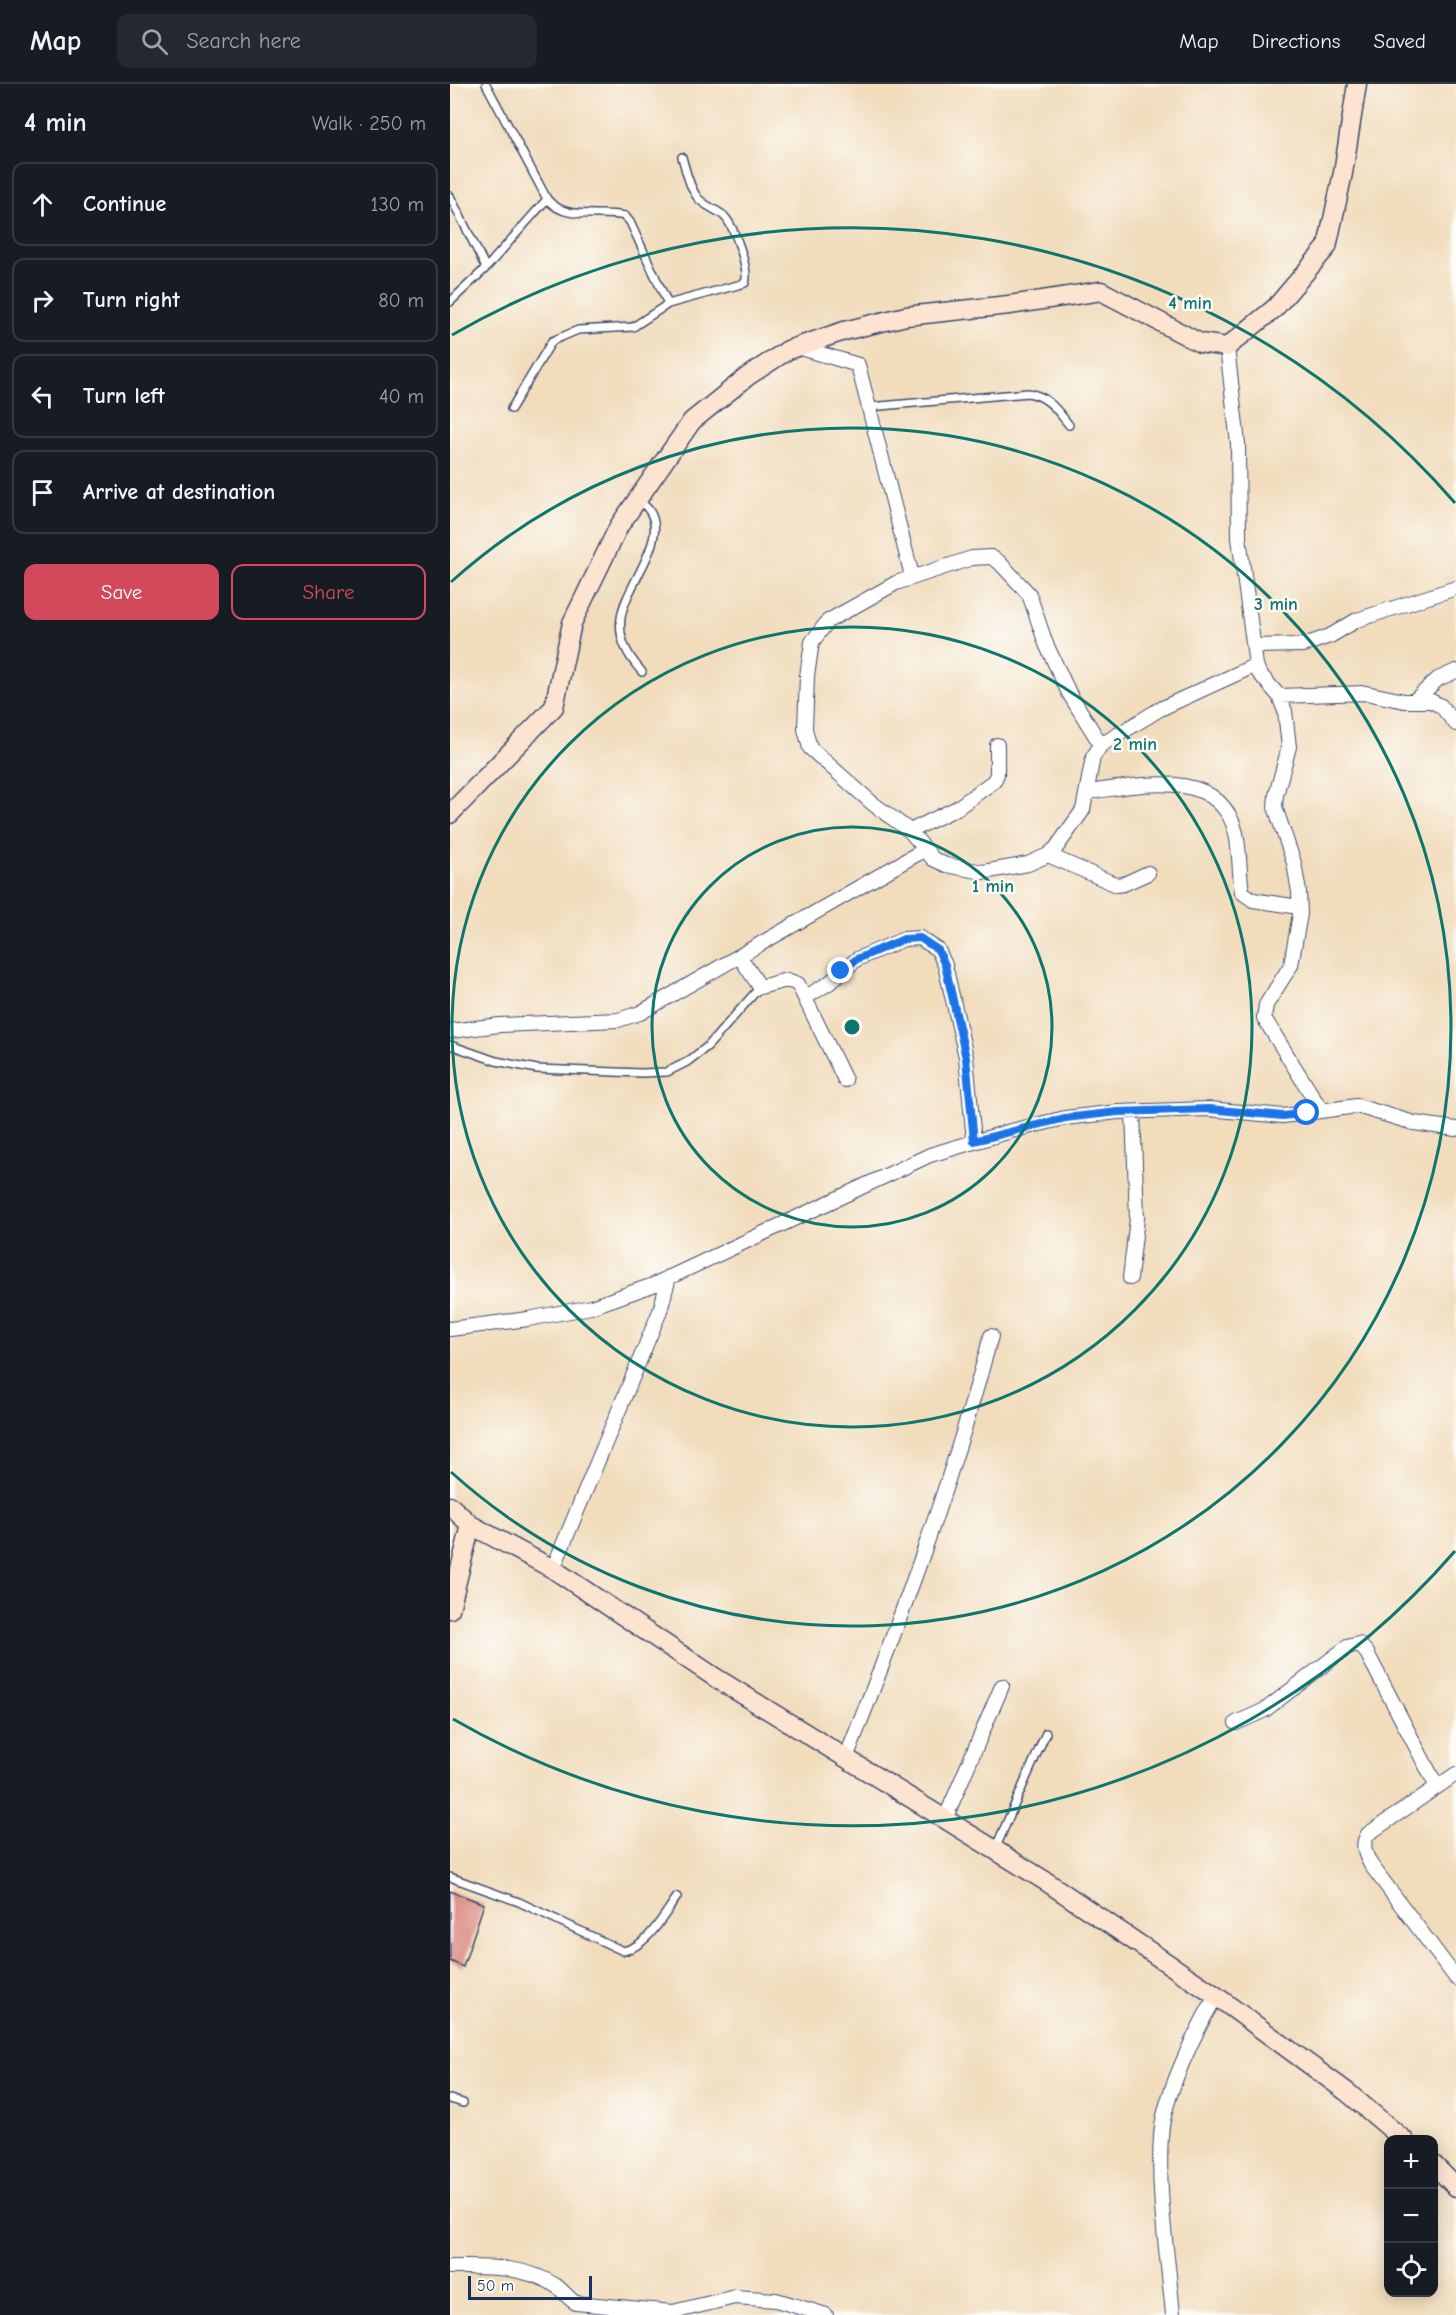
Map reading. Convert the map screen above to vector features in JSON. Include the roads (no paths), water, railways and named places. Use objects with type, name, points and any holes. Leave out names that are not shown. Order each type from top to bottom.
[{"type":"main road","points":[[450,814],[554,707],[572,623],[619,526],[692,421],[748,376],[788,350],[844,331],[906,315],[1009,305],[1101,291],[1200,343],[1227,347],[1275,308],[1327,247],[1343,173],[1357,84]]},
{"type":"main road","points":[[450,1506],[471,1525],[553,1569],[716,1678],[995,1850],[1216,1996],[1347,2092],[1399,2135]]},
{"type":"main road","points":[[450,1609],[471,1525]]},
{"type":"main road","points":[[1438,2169],[1456,2187]]},
{"type":"street","points":[[798,346],[858,365],[912,576]]},
{"type":"street","points":[[1227,347],[1238,444],[1239,538],[1256,665],[1259,673],[1279,696],[1285,711],[1289,747],[1275,807],[1293,863],[1299,907],[1291,964],[1263,1012],[1269,1026],[1321,1110]]},
{"type":"street","points":[[1101,745],[1069,693],[1046,644],[1029,594],[999,562],[983,556],[912,576],[841,612],[819,630],[812,642],[807,676],[805,729],[806,739],[816,757],[910,831],[924,850],[946,865],[983,872],[1028,864],[1048,855],[1073,827],[1083,810],[1089,792],[1093,757],[1101,745],[1160,709],[1256,665]]},
{"type":"street","points":[[1254,646],[1304,645],[1330,636],[1356,620],[1456,588]]},
{"type":"street","points":[[1414,701],[1438,680],[1456,671]]},
{"type":"street","points":[[1279,696],[1366,693],[1437,703],[1456,724]]},
{"type":"street","points":[[910,831],[957,808],[994,781],[997,774],[997,746]]},
{"type":"street","points":[[1089,792],[1177,783],[1212,797],[1229,816],[1235,831],[1241,884],[1246,897],[1299,907]]},
{"type":"street","points":[[450,1032],[500,1025],[618,1020],[640,1013],[924,850]]},
{"type":"street","points":[[1048,855],[1121,885],[1148,873]]},
{"type":"street","points":[[806,997],[830,983],[857,959],[904,939],[920,938],[938,950],[945,965],[966,1058],[974,1141]]},
{"type":"street","points":[[740,957],[760,987],[793,981],[806,997],[845,1080]]},
{"type":"street","points":[[450,1329],[528,1319],[591,1307],[669,1277],[874,1179],[930,1155],[974,1141],[1065,1118],[1209,1109],[1283,1116],[1357,1106],[1414,1124],[1456,1129]]},
{"type":"street","points":[[1130,1278],[1137,1218],[1133,1112]]},
{"type":"street","points":[[553,1569],[660,1311],[669,1277]]},
{"type":"street","points":[[846,1758],[898,1625],[948,1487],[990,1336]]},
{"type":"street","points":[[1236,1723],[1265,1710],[1347,1647],[1359,1644],[1367,1653],[1436,1785]]},
{"type":"street","points":[[945,1819],[1002,1686]]},
{"type":"street","points":[[1456,1774],[1436,1785],[1368,1834],[1363,1842],[1365,1855],[1371,1865],[1456,1978]]},
{"type":"street","points":[[1173,2315],[1161,2184],[1161,2135],[1166,2110],[1175,2085],[1203,2018],[1216,1996]]},
{"type":"street","points":[[450,2267],[518,2270],[555,2285],[566,2298],[576,2303],[673,2313],[735,2297],[776,2300],[826,2315]]},
{"type":"lane","points":[[486,84],[547,199],[561,211],[573,214],[625,216],[630,222],[668,304]]},
{"type":"lane","points":[[511,409],[552,341],[578,330],[633,327],[668,304],[745,283],[747,278],[731,225],[723,215],[699,199],[692,187],[682,157]]},
{"type":"lane","points":[[450,196],[486,267]]},
{"type":"lane","points":[[450,302],[486,267],[547,199]]},
{"type":"lane","points":[[869,407],[1028,393],[1039,395],[1048,401],[1069,425]]},
{"type":"lane","points":[[637,500],[649,507],[655,528],[652,543],[621,616],[621,636],[625,649],[642,672]]},
{"type":"lane","points":[[450,1045],[496,1061],[537,1069],[667,1072],[687,1062],[708,1046],[760,987]]},
{"type":"lane","points":[[995,1850],[1046,1732]]},
{"type":"lane","points":[[450,1877],[519,1902],[623,1951],[631,1950],[647,1937],[677,1897]]},
{"type":"lane","points":[[450,2099],[463,2103]]}]
